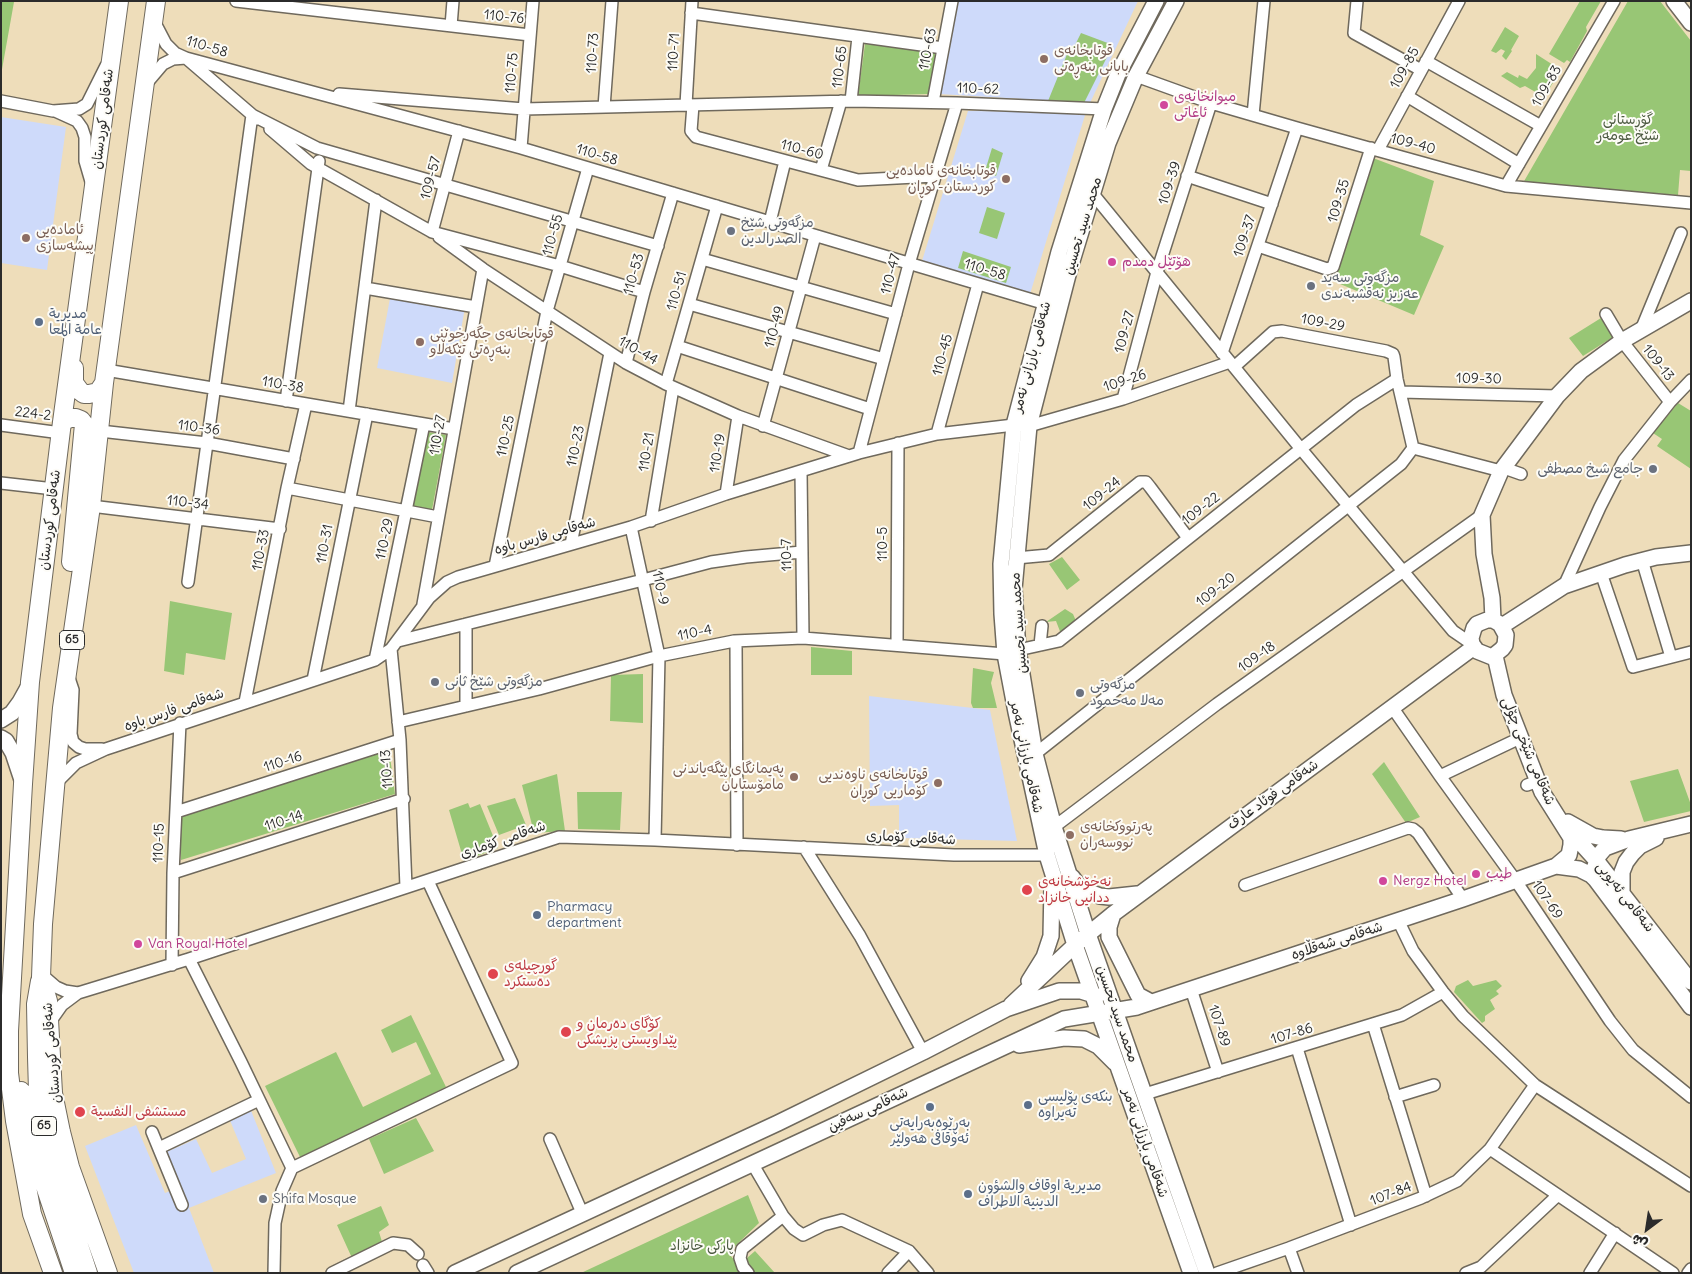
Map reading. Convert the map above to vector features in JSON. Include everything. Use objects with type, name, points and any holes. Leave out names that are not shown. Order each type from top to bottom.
[{"type":"highway","name":"شەقامی کوردستان","points":[[44,1251],[32,1214],[15,1122],[6,1035],[30,682],[61,428],[119,1]]},
{"type":"highway","name":"شەقامی کوردستان","points":[[83,1272],[42,1120],[38,1091],[36,1004],[41,975],[43,924],[62,708],[91,506],[105,376],[156,1]]},
{"type":"highway","points":[[72,346],[75,352],[74,378],[76,388],[84,394],[93,394],[101,388],[105,376]]},
{"type":"highway","points":[[61,428],[70,418],[81,420],[84,424],[77,482],[74,536],[62,637],[68,666]]},
{"type":"highway","name":"شەقامی کوردستان","points":[[41,975],[48,1001],[53,1093],[61,1132],[70,1168],[108,1273]]},
{"type":"highway","name":"شەقامی کوردستان","points":[[6,1035],[41,1174],[83,1272]]},
{"type":"highway","points":[[44,1251],[51,1273]]},
{"type":"highway","points":[[44,1251],[57,1273]]},
{"type":"main road","name":"شەقامی بارزانی نەمر","points":[[1156,1],[1118,74],[1104,109],[1058,252],[1021,426],[1001,564],[1002,614],[1011,652],[1016,712],[1052,872],[1075,945],[1191,1273]]},
{"type":"main road","name":"محمد سید تحسین","points":[[1176,1],[1136,76],[1108,143],[1021,426],[1011,652],[1054,827],[1088,934],[1207,1273]]},
{"type":"main road","points":[[1674,1],[1691,23]]},
{"type":"main road","points":[[1691,301],[1622,341],[1582,371],[1557,396],[1502,469],[1482,515],[1484,554],[1492,598],[1498,623],[1506,631],[1506,640],[1502,649],[1492,657],[1480,654],[1473,646],[1471,633],[1477,624],[1482,621],[1498,623],[1564,586],[1642,560],[1691,553]]},
{"type":"main road","name":"شەقامی فوئاد عارف","points":[[1075,945],[1139,894],[1473,646]]},
{"type":"main road","name":"شەقامی شێخی چۆلی","points":[[1495,656],[1500,684],[1520,738],[1532,783],[1571,838],[1567,858],[1556,866]]},
{"type":"main road","points":[[1,720],[12,713],[30,682]]},
{"type":"main road","points":[[1,738],[13,753],[23,784]]},
{"type":"main road","points":[[1556,816],[1593,836],[1630,839]]},
{"type":"main road","name":"شەقامی ئەیوبی","points":[[1556,816],[1596,860],[1691,982]]},
{"type":"main road","points":[[1597,882],[1594,870],[1596,860],[1605,848],[1630,839],[1691,824]]},
{"type":"main road","points":[[1622,893],[1622,872],[1632,854],[1644,844],[1673,829]]},
{"type":"main road","name":"شەقامی شەقڵاوە","points":[[1116,1011],[1192,989],[1463,900],[1516,881],[1530,871],[1556,866]]},
{"type":"main road","name":"شەقامی ئەیوبی","points":[[1556,866],[1579,869],[1591,875],[1691,1007]]},
{"type":"main road","points":[[1006,1009],[1029,980],[1044,956],[1051,936],[1052,872]]},
{"type":"main road","points":[[1069,873],[1081,888],[1100,896],[1139,894]]},
{"type":"main road","points":[[1113,914],[1109,927],[1109,937],[1138,995],[1151,1002]]},
{"type":"main road","name":"شەقامی سەفین","points":[[1006,1009],[1075,945]]},
{"type":"main road","points":[[1064,1019],[1084,1004],[1092,994],[1097,983],[1094,951]]},
{"type":"main road","name":"شەقامی سەفین","points":[[455,1273],[752,1135],[923,1052],[1006,1009],[1059,991],[1081,991],[1099,997],[1116,1011]]},
{"type":"main road","name":"شەقامی سەفین","points":[[517,1273],[1064,1019],[1099,1012],[1116,1011]]},
{"type":"main road","points":[[1001,1048],[1064,1038],[1084,1039],[1098,1046],[1119,1068]]},
{"type":"street","name":"110-76","points":[[236,1],[274,3],[530,35]]},
{"type":"street","points":[[451,26],[453,1]]},
{"type":"street","name":"110-75","points":[[521,148],[533,1]]},
{"type":"street","name":"110-73","points":[[604,107],[612,1]]},
{"type":"street","name":"110-71","points":[[690,105],[692,1]]},
{"type":"street","name":"110-63","points":[[933,102],[952,1]]},
{"type":"street","points":[[1253,115],[1264,1]]},
{"type":"street","points":[[1357,1],[1354,34],[1424,66],[1541,126]]},
{"type":"street","name":"109-85","points":[[1374,149],[1407,96],[1459,1]]},
{"type":"street","name":"109-83","points":[[1506,186],[1614,1]]},
{"type":"street","points":[[691,13],[943,48]]},
{"type":"street","name":"110-58","points":[[153,21],[166,44],[175,53],[186,58],[521,148],[1046,304]]},
{"type":"street","name":"110-65","points":[[821,170],[846,101],[858,36]]},
{"type":"street","points":[[144,85],[162,64],[173,59],[186,58],[252,115],[317,167],[432,232],[560,266],[644,292]]},
{"type":"street","points":[[53,111],[79,109],[85,106],[110,60]]},
{"type":"street","name":"109-40","points":[[1136,76],[1211,103],[1506,186],[1691,203]]},
{"type":"street","name":"110-62","points":[[309,91],[524,109],[846,101],[933,102],[1104,109]]},
{"type":"street","points":[[1407,96],[1519,164]]},
{"type":"street","points":[[1,101],[53,111],[77,121],[85,137],[86,171],[94,190]]},
{"type":"street","name":"110-47","points":[[854,455],[870,409],[957,103]]},
{"type":"street","name":"109-39","points":[[1157,272],[1211,103]]},
{"type":"street","name":"110-60","points":[[690,105],[691,129],[694,136],[858,180],[935,176]]},
{"type":"street","points":[[252,115],[323,150],[658,246]]},
{"type":"street","points":[[188,582],[252,115]]},
{"type":"street","name":"109-37","points":[[1222,353],[1297,128]]},
{"type":"street","name":"109-57","points":[[432,232],[459,131]]},
{"type":"street","name":"109-35","points":[[1258,246],[1327,269],[1333,267],[1374,149]]},
{"type":"street","points":[[286,401],[317,167],[323,150]]},
{"type":"street","points":[[770,222],[785,160]]},
{"type":"street","name":"110-55","points":[[547,311],[588,168]]},
{"type":"street","points":[[1187,176],[1272,204]]},
{"type":"street","name":"110-53","points":[[626,363],[644,292],[674,193]]},
{"type":"street","points":[[1093,194],[1301,449],[1453,631],[1473,646]]},
{"type":"street","points":[[349,411],[376,200]]},
{"type":"street","name":"110-51","points":[[669,386],[677,346],[717,206]]},
{"type":"street","name":"110-44","points":[[432,232],[482,269],[610,353],[669,386],[763,426],[854,455]]},
{"type":"street","points":[[1641,330],[1681,233]]},
{"type":"street","name":"110-49","points":[[763,426],[815,236]]},
{"type":"street","points":[[702,259],[896,314]]},
{"type":"street","name":"110-27","points":[[422,607],[482,269]]},
{"type":"street","name":"109-27","points":[[1123,399],[1157,272]]},
{"type":"street","name":"110-45","points":[[937,434],[978,284]]},
{"type":"street","points":[[365,288],[476,307]]},
{"type":"street","points":[[689,304],[884,359]]},
{"type":"street","name":"110-25","points":[[495,566],[547,311]]},
{"type":"street","name":"109-13","points":[[1606,314],[1622,341],[1670,402]]},
{"type":"street","name":"109-29","points":[[1232,365],[1273,332],[1282,331],[1386,351],[1393,354],[1397,379]]},
{"type":"street","points":[[677,346],[870,409]]},
{"type":"street","name":"110-23","points":[[571,544],[610,353]]},
{"type":"street","name":"109-26","points":[[1021,426],[1123,399],[1232,365]]},
{"type":"street","name":"110-38","points":[[105,376],[214,388],[454,429]]},
{"type":"street","points":[[1397,379],[1413,448],[1521,474]]},
{"type":"street","name":"109-22","points":[[1011,652],[1058,641],[1356,405],[1397,379]]},
{"type":"street","points":[[1564,586],[1624,460],[1670,402],[1691,380]]},
{"type":"street","name":"110-21","points":[[651,520],[669,386]]},
{"type":"street","name":"109-30","points":[[1400,392],[1557,396]]},
{"type":"street","name":"110-33","points":[[245,702],[287,488],[306,404]]},
{"type":"street","name":"110-31","points":[[313,680],[367,414]]},
{"type":"street","name":"110-19","points":[[726,494],[738,416]]},
{"type":"street","name":"110-29","points":[[375,660],[424,424]]},
{"type":"street","name":"224-2","points":[[1,425],[61,428]]},
{"type":"street","name":"شەقامی فارس باوە","points":[[56,783],[76,763],[106,749],[375,660],[395,645],[422,607],[438,589],[458,577],[631,527],[726,494],[898,443],[937,434],[1021,426]]},
{"type":"street","name":"110-36","points":[[100,431],[207,443],[294,459]]},
{"type":"street","name":"110-5","points":[[897,645],[898,443]]},
{"type":"street","name":"109-20","points":[[1035,754],[1401,464],[1413,448]]},
{"type":"street","name":"110-7","points":[[801,471],[803,638]]},
{"type":"street","points":[[1,482],[54,489]]},
{"type":"street","name":"109-24","points":[[1016,558],[1049,555],[1140,482],[1146,482],[1188,538]]},
{"type":"street","points":[[287,488],[438,517]]},
{"type":"street","name":"110-34","points":[[91,506],[280,529]]},
{"type":"street","name":"109-18","points":[[1054,827],[1217,704],[1482,515]]},
{"type":"street","name":"110-9","points":[[631,527],[660,656],[654,840]]},
{"type":"street","points":[[395,645],[466,624],[711,562],[802,552]]},
{"type":"street","points":[[1642,560],[1671,657]]},
{"type":"street","points":[[1601,573],[1633,667],[1691,652]]},
{"type":"street","points":[[466,624],[466,706]]},
{"type":"street","points":[[1040,645],[1042,626]]},
{"type":"street","name":"110-4","points":[[398,722],[539,689],[660,656],[736,641],[803,638],[1011,652]]},
{"type":"street","points":[[736,641],[737,844]]},
{"type":"street","name":"110-13","points":[[395,645],[404,799],[406,887]]},
{"type":"street","name":"شەقامی فارس باوە","points":[[68,666],[73,690],[71,734],[73,742],[79,748],[106,749]]},
{"type":"street","name":"107-69","points":[[1392,707],[1516,881],[1610,1021],[1633,1050],[1691,1097]]},
{"type":"street","name":"110-15","points":[[172,965],[173,872],[180,724]]},
{"type":"street","points":[[1440,776],[1520,738]]},
{"type":"street","name":"110-16","points":[[176,812],[400,740]]},
{"type":"street","name":"110-14","points":[[173,872],[404,799]]},
{"type":"street","points":[[1245,885],[1408,828],[1418,833],[1463,900]]},
{"type":"street","name":"شەقامی کۆماری","points":[[78,993],[190,960],[558,837],[954,855],[1047,854]]},
{"type":"street","points":[[804,847],[860,936],[923,1052]]},
{"type":"street","points":[[274,1273],[275,1223],[282,1191],[292,1168],[512,1063],[428,881]]},
{"type":"street","points":[[1398,920],[1413,951],[1443,992],[1463,1016],[1535,1085],[1691,1186]]},
{"type":"street","points":[[190,960],[292,1168]]},
{"type":"street","points":[[41,975],[56,987],[78,993]]},
{"type":"street","name":"107-89","points":[[1192,989],[1218,1072]]},
{"type":"street","name":"107-86","points":[[1145,1094],[1402,1015],[1443,992]]},
{"type":"street","points":[[50,1022],[62,1005],[78,993]]},
{"type":"street","points":[[1373,1024],[1426,1196]]},
{"type":"street","points":[[1297,1048],[1351,1225]]},
{"type":"street","points":[[1395,1097],[1434,1085]]},
{"type":"street","name":"107-84","points":[[1217,1273],[1351,1225],[1426,1196],[1457,1181],[1490,1149],[1535,1085]]},
{"type":"street","points":[[159,1148],[259,1100]]},
{"type":"street","points":[[152,1132],[182,1206]]},
{"type":"street","points":[[550,1138],[583,1215]]},
{"type":"street","points":[[1490,1149],[1673,1273]]},
{"type":"street","points":[[752,1163],[783,1216],[794,1229],[803,1235],[823,1225],[842,1220],[909,1251],[928,1273]]},
{"type":"street","points":[[1466,1273],[1483,1270],[1558,1195]]},
{"type":"street","points":[[748,1273],[743,1267],[740,1258],[742,1249],[783,1216]]},
{"type":"street","points":[[1590,1273],[1614,1233]]},
{"type":"street","points":[[332,1273],[393,1243],[408,1245],[418,1254]]},
{"type":"street","points":[[1289,1248],[1298,1273]]},
{"type":"street","points":[[888,1273],[909,1251]]},
{"type":"street","points":[[1688,1273],[1691,1269]]},
{"type":"shaded area","points":[[958,1],[1138,1],[1090,103],[939,94]]},
{"type":"shaded area","name":"قوتابخانەی ئامادەیی کوردستان-کوڕان","points":[[968,111],[1086,112],[1030,294],[922,261]]},
{"type":"shaded area","points":[[1,117],[66,127],[47,270],[1,263]]},
{"type":"shaded area","name":"قوتابخانەی جگەرخوێنی بنەڕەتی تێکەڵاو","points":[[391,293],[465,307],[452,383],[377,368]]},
{"type":"shaded area","name":"قوتابخانەی ناوەندیی کۆماریی کوڕان","points":[[869,696],[990,710],[1017,841],[899,838],[899,805],[870,806]]},
{"type":"shaded area","points":[[250,1108],[276,1173],[189,1208],[214,1273],[134,1273],[85,1146],[136,1125],[165,1193],[180,1187],[164,1153],[196,1139],[212,1173],[246,1159],[229,1118]]},
{"type":"green space","points":[[1,1],[14,2],[1,75]]},
{"type":"green space","points":[[1580,1],[1601,1],[1586,27],[1587,31],[1570,62],[1567,60],[1564,63],[1549,54]]},
{"type":"green space","name":"گۆڕستانی شێخ عومەر","points":[[1628,1],[1660,1],[1691,41],[1691,171],[1680,170],[1678,195],[1523,183]]},
{"type":"green space","points":[[1505,27],[1519,36],[1506,60],[1502,56],[1505,51],[1501,49],[1496,53],[1491,51]]},
{"type":"green space","points":[[1081,33],[1113,45],[1084,103],[1048,101],[1070,47],[1075,45]]},
{"type":"green space","points":[[865,44],[936,52],[930,94],[858,96]]},
{"type":"green space","points":[[1536,54],[1561,70],[1544,97],[1525,86],[1520,88],[1501,76],[1507,72],[1518,78],[1519,75],[1527,79],[1536,68]]},
{"type":"green space","points":[[992,148],[1003,153],[996,176],[985,171]]},
{"type":"green space","points":[[1373,158],[1434,181],[1420,235],[1444,246],[1414,315],[1333,281]]},
{"type":"green space","points":[[987,207],[1005,213],[997,239],[979,233]]},
{"type":"green space","points":[[963,251],[1011,267],[1006,283],[958,268]]},
{"type":"green space","points":[[1601,318],[1618,334],[1583,356],[1569,338]]},
{"type":"green space","points":[[1678,403],[1691,411],[1691,469],[1657,446],[1662,439],[1653,433]]},
{"type":"green space","points":[[428,432],[446,435],[432,510],[413,506]]},
{"type":"green space","points":[[1062,557],[1080,580],[1067,590],[1049,564]]},
{"type":"green space","points":[[170,601],[232,613],[225,660],[186,653],[184,675],[164,671]]},
{"type":"green space","points":[[1065,609],[1073,614],[1076,621],[1061,634],[1056,621],[1046,622]]},
{"type":"green space","points":[[811,647],[852,651],[852,675],[811,675]]},
{"type":"green space","points":[[973,668],[994,672],[991,683],[997,708],[973,708],[971,703]]},
{"type":"green space","points":[[643,674],[643,723],[610,721],[611,675]]},
{"type":"green space","points":[[389,749],[395,794],[181,860],[180,816]]},
{"type":"green space","points":[[1384,762],[1420,817],[1406,823],[1372,774]]},
{"type":"green space","points":[[1678,769],[1691,805],[1691,811],[1644,822],[1630,781]]},
{"type":"green space","points":[[557,774],[565,831],[534,833],[522,785]]},
{"type":"green space","points":[[577,792],[622,792],[620,830],[578,829]]},
{"type":"green space","points":[[515,798],[526,825],[499,835],[487,806]]},
{"type":"green space","points":[[468,803],[470,808],[480,804],[498,848],[464,861],[449,810]]},
{"type":"green space","points":[[1468,980],[1473,986],[1496,980],[1502,986],[1496,991],[1499,994],[1490,1000],[1495,1009],[1485,1016],[1485,1021],[1482,1023],[1454,992],[1456,986]]},
{"type":"green space","points":[[411,1015],[446,1087],[301,1159],[265,1086],[336,1052],[363,1107],[431,1074],[416,1042],[392,1053],[381,1030]]},
{"type":"green space","points":[[416,1118],[434,1151],[384,1174],[369,1139]]},
{"type":"green space","name":"پارکی خانزاد","points":[[748,1195],[759,1223],[728,1253],[739,1265],[755,1251],[775,1273],[581,1273]]},
{"type":"green space","points":[[381,1206],[389,1225],[379,1232],[383,1245],[352,1258],[337,1225]]},
{"type":"place","name":"قوتابخانەی بابانی بنەڕەتی","points":[[1044,59]]},
{"type":"place","name":"میوانخانەی ئاغاتی","points":[[1164,105]]},
{"type":"place","name":"قوتابخانەی ئامادەیی کوردستان-کوڕان","points":[[1006,179]]},
{"type":"place","name":"مزگەوتی شێخ الصدرالدين","points":[[731,231]]},
{"type":"place","name":"ئامادەیی پیشەسازی","points":[[26,238]]},
{"type":"place","name":"هۆتێل دمدم","points":[[1112,262]]},
{"type":"place","name":"مزگەوتی سەید عەزیز نەقشبەندی","points":[[1311,286]]},
{"type":"place","name":"مدیریة عامة المعا","points":[[39,322]]},
{"type":"place","name":"قوتابخانەی جگەرخوێنی بنەڕەتی تێکەڵاو","points":[[420,342]]},
{"type":"place","name":"جامع شيخ مصطفى","points":[[1653,469]]},
{"type":"place","name":"مزگەوتی شێخ ثانی","points":[[435,682]]},
{"type":"place","name":"مزگەوتی مەلا مەحمود","points":[[1080,693]]},
{"type":"place","name":"پەیمانگای پێگەیاندنی مامۆستایان","points":[[794,777]]},
{"type":"place","name":"قوتابخانەی ناوەندیی کۆماریی کوڕان","points":[[938,783]]},
{"type":"place","name":"پەرتووکخانەی نووسەران","points":[[1070,835]]},
{"type":"place","name":"طيب","points":[[1476,874]]},
{"type":"place","name":"Nergz Hotel","points":[[1383,881]]},
{"type":"place","name":"نەخۆشخانەی ددانیی خانزاد","points":[[1027,890]]},
{"type":"place","name":"Pharmacy department","points":[[537,915]]},
{"type":"place","name":"Van Royal Hotel","points":[[138,944]]},
{"type":"place","name":"گورچیله‌ی ده‌ستكرد","points":[[493,974]]},
{"type":"place","name":"کۆگای دەرمان و پێداویستی پزیشکی","points":[[566,1032]]},
{"type":"place","name":"بنکەی پۆلیسی تەیراوە","points":[[1028,1105]]},
{"type":"place","name":"بەڕێوەبەرایەتی ئەوقافی هەولێر","points":[[930,1107]]},
{"type":"place","name":"مستشفى النفسية","points":[[80,1112]]},
{"type":"place","name":"مديرية اوقاف والشؤون الدينية الاطراف","points":[[968,1194]]},
{"type":"place","name":"Shifa Mosque","points":[[263,1199]]}]
